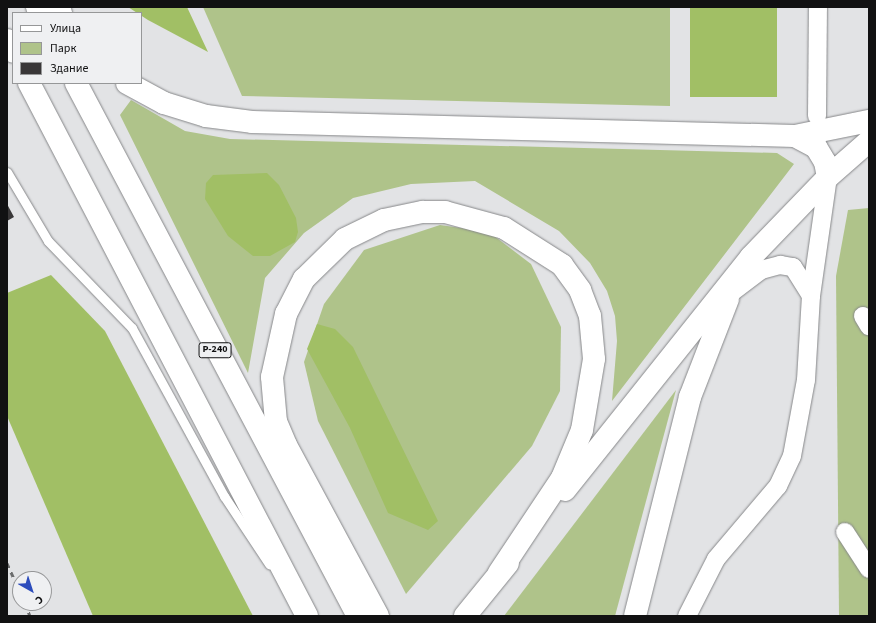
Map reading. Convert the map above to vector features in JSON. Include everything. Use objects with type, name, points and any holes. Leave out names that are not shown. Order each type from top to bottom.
[{"type":"main road","points":[[7,40],[12,50]]},
{"type":"main road","points":[[30,84],[307,616]]},
{"type":"main road","name":"Р-240","points":[[77,84],[358,616]]},
{"type":"main road","points":[[129,84],[164,103],[206,116],[252,122],[795,136],[869,121]]},
{"type":"main road","points":[[795,136],[816,147],[825,162],[828,177]]},
{"type":"main road","points":[[465,616],[751,257],[828,177],[869,142]]},
{"type":"main road","points":[[378,616],[286,445],[276,422],[272,377],[286,314],[304,279],[345,239],[384,220],[423,212],[446,212],[504,228],[562,266],[580,290],[590,316],[594,359],[582,430],[562,478],[499,573]]},
{"type":"main road","points":[[635,616],[690,397],[702,359],[732,292],[751,257]]},
{"type":"street","points":[[817,116],[818,7]]},
{"type":"street","points":[[687,616],[716,559],[778,486],[792,456],[806,380],[811,296],[828,177]]},
{"type":"street","points":[[732,292],[762,270],[780,265],[793,267],[811,296]]},
{"type":"street","points":[[845,532],[869,568]]},
{"type":"lane","points":[[7,172],[48,241],[132,328],[224,496],[303,616]]},
{"type":"green space","points":[[128,7],[187,7],[208,52],[148,20],[142,16],[142,12],[136,12]]},
{"type":"green space","points":[[203,7],[670,7],[670,106],[242,96]]},
{"type":"green space","points":[[690,7],[777,7],[777,97],[690,97]]},
{"type":"green space","points":[[131,100],[185,131],[230,139],[777,153],[794,164],[612,401],[617,341],[615,316],[607,291],[590,263],[559,231],[475,181],[411,184],[353,198],[304,233],[265,278],[248,373],[120,115]]},
{"type":"green space","points":[[267,173],[279,185],[296,218],[298,232],[295,242],[270,256],[253,256],[228,236],[205,199],[206,183],[213,175]]},
{"type":"green space","points":[[869,208],[869,616],[839,616],[836,276],[848,210]]},
{"type":"green space","points":[[440,225],[489,232],[531,264],[561,327],[560,391],[532,446],[406,594],[318,421],[304,362],[324,304],[364,250]]},
{"type":"green space","points":[[51,275],[105,331],[253,616],[93,616],[7,416],[7,293]]},
{"type":"green space","points":[[317,324],[335,329],[353,347],[438,521],[428,530],[388,513],[350,428],[307,349]]},
{"type":"green space","points":[[676,390],[615,616],[504,616]]},
{"type":"building","points":[[7,204],[14,217],[7,221]]},
{"type":"railway","points":[[7,563],[12,574]]},
{"type":"railway","points":[[28,611],[30,616]]}]
